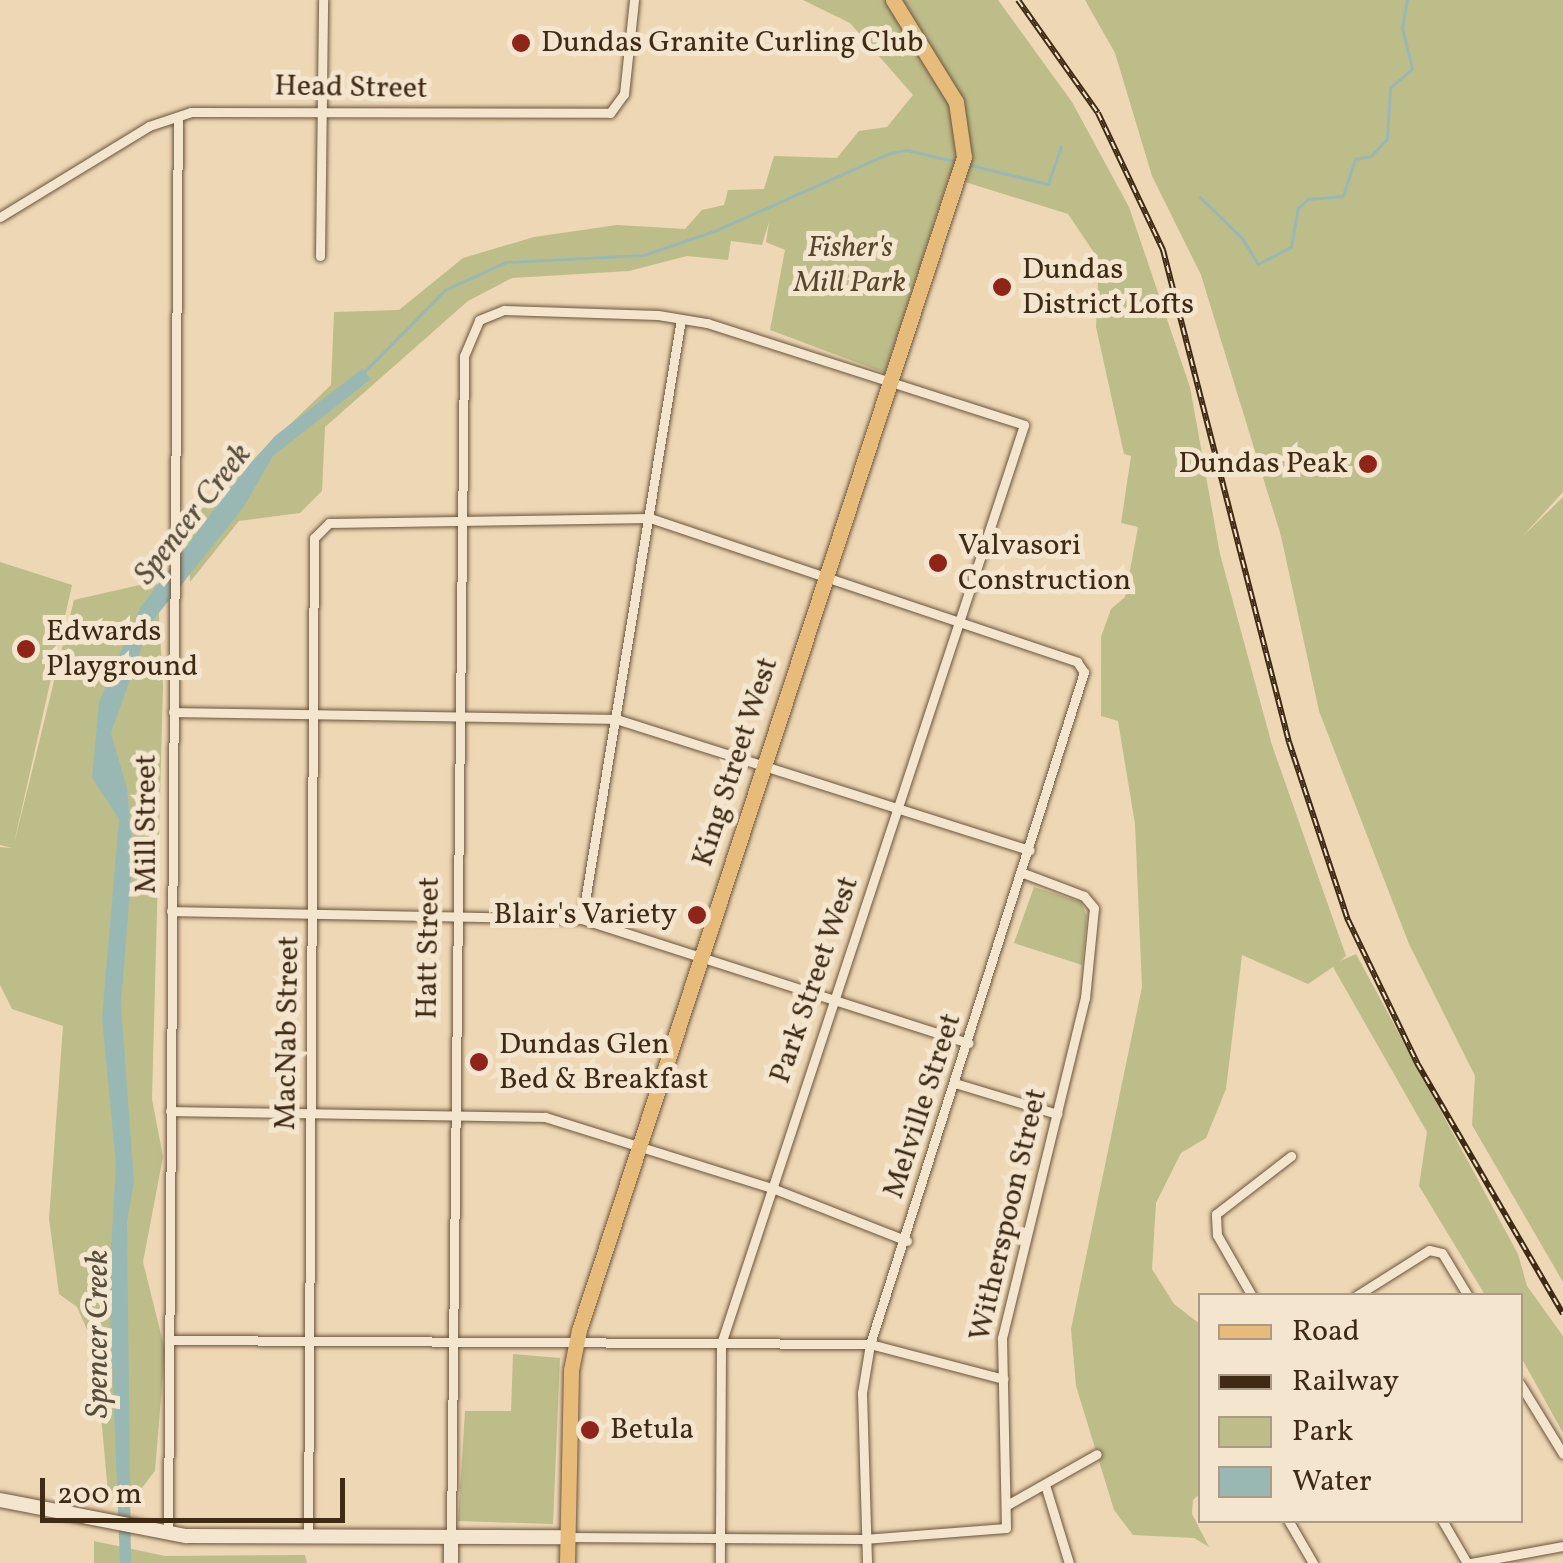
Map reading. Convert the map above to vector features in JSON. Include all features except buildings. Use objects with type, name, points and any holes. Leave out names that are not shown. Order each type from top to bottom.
[{"type":"main road","name":"King Street West","points":[[566,1563],[577,1342],[964,158],[956,102],[893,0]]},
{"type":"street","points":[[320,256],[324,0]]},
{"type":"street","name":"Head Street","points":[[0,217],[149,126],[178,116],[610,113],[624,94],[634,0]]},
{"type":"street","name":"Mill Street","points":[[168,1532],[178,116]]},
{"type":"street","name":"Hatt Street","points":[[451,1563],[460,517],[468,334],[479,320],[504,310],[681,319]]},
{"type":"street","points":[[582,919],[681,319],[888,386]]},
{"type":"street","name":"Park Street West","points":[[720,1563],[721,1344],[1024,425],[888,386]]},
{"type":"street","points":[[460,517],[650,518],[959,620]]},
{"type":"street","name":"MacNab Street","points":[[308,1538],[318,529],[330,523],[460,517]]},
{"type":"street","name":"Melville Street","points":[[867,1563],[862,1393],[870,1344],[907,1241],[1084,672],[1077,662],[959,620]]},
{"type":"street","points":[[173,712],[616,719],[1030,850]]},
{"type":"street","name":"Witherspoon Street","points":[[864,1538],[1000,1533],[1007,1526],[1002,1338],[1084,998],[1094,908],[1084,896],[1023,873]]},
{"type":"street","points":[[171,911],[582,919],[969,1043]]},
{"type":"street","points":[[955,1084],[1057,1114]]},
{"type":"street","points":[[170,1111],[545,1117],[772,1188],[907,1241]]},
{"type":"street","points":[[1250,1293],[1217,1235],[1216,1214],[1291,1156]]},
{"type":"street","points":[[1361,1293],[1437,1250],[1466,1293]]},
{"type":"street","points":[[170,1340],[870,1344],[1003,1379]]},
{"type":"street","points":[[1523,1389],[1563,1454]]},
{"type":"street","points":[[1007,1505],[1046,1488],[1096,1454]]},
{"type":"street","points":[[1046,1488],[1070,1563]]},
{"type":"street","points":[[0,1500],[92,1522],[168,1532],[308,1538],[864,1538]]},
{"type":"street","points":[[1290,1523],[1312,1563]]},
{"type":"street","points":[[1444,1523],[1469,1563],[1563,1546]]},
{"type":"green space","name":"Fisher's Mill Park","points":[[803,0],[998,0],[1072,102],[1129,207],[1190,387],[1220,554],[1272,745],[1346,956],[1340,961],[1356,954],[1518,1254],[1527,1286],[1563,1336],[1563,1433],[1523,1361],[1523,1293],[1484,1293],[1419,1186],[1427,1132],[1333,967],[1308,984],[1242,955],[1226,1089],[1206,1138],[1181,1153],[1156,1203],[1152,1269],[1174,1304],[1198,1322],[1198,1496],[1193,1500],[1192,1514],[1209,1547],[1194,1538],[1133,1535],[1114,1510],[1076,1386],[1071,1329],[1142,987],[1135,824],[1118,721],[1101,716],[1101,637],[1111,609],[1125,597],[1138,527],[1121,523],[1131,456],[1124,454],[1096,327],[1099,260],[1068,214],[949,177],[885,373],[770,330],[785,250],[766,242],[769,222],[762,245],[731,241],[728,260],[687,256],[629,271],[512,278],[468,301],[325,427],[322,491],[300,513],[239,521],[190,582],[187,523],[331,385],[334,312],[399,310],[463,258],[534,237],[617,225],[685,229],[702,210],[724,205],[728,190],[764,189],[774,156],[837,158],[859,131],[887,127],[913,95],[850,23]]},
{"type":"green space","points":[[1085,0],[1563,0],[1563,492],[1522,537],[1563,497],[1563,1282],[1472,1125],[1475,1076],[1409,944],[1319,711],[1281,536],[1201,275],[1152,176],[1115,53]]},
{"type":"green space","points":[[0,562],[72,585],[13,848],[0,845]]},
{"type":"green space","points":[[157,581],[163,686],[152,1099],[163,1157],[143,1262],[165,1350],[155,1471],[134,1498],[108,1493],[100,1404],[103,1366],[77,1307],[59,1294],[49,1219],[63,1026],[12,1009],[0,985],[0,847],[13,848],[74,600]]},
{"type":"green space","points":[[1034,887],[1081,902],[1087,916],[1082,965],[1014,943]]},
{"type":"green space","points":[[513,1354],[560,1358],[553,1524],[458,1521],[465,1411],[511,1411]]},
{"type":"green space","points":[[94,1541],[165,1556],[305,1555],[307,1563],[94,1563]]},
{"type":"water","points":[[362,369],[371,379],[273,456],[243,508],[150,624],[111,733],[127,788],[133,852],[121,1004],[134,1182],[127,1222],[131,1563],[120,1563],[109,1281],[116,1165],[102,1018],[119,819],[92,778],[99,702],[140,608],[237,479],[275,436]]},
{"type":"waterway","name":"Spencer Creek","points":[[1200,197],[1243,239],[1258,264],[1291,247],[1298,208],[1308,199],[1343,196],[1355,159],[1371,156],[1387,139],[1390,88],[1412,69],[1402,28],[1407,0]]},
{"type":"waterway","name":"Spencer Creek","points":[[970,165],[1048,184],[1061,147]]},
{"type":"waterway","name":"Spencer Creek","points":[[364,372],[445,290],[506,262],[644,255],[717,230],[890,153],[907,150],[958,162]]},
{"type":"railway","points":[[1018,0],[1098,113],[1163,250],[1289,742],[1348,920],[1417,1063],[1563,1314]]},
{"type":"place","name":"Dundas Granite Curling Club","points":[[521,43]]},
{"type":"place","name":"Dundas District Lofts","points":[[1002,287]]},
{"type":"place","name":"Dundas Peak","points":[[1368,464]]},
{"type":"place","name":"Valvasori Construction","points":[[938,563]]},
{"type":"place","name":"Edwards Playground","points":[[26,649]]},
{"type":"place","name":"Blair's Variety","points":[[697,915]]},
{"type":"place","name":"Dundas Glen Bed & Breakfast","points":[[479,1062]]},
{"type":"place","name":"Betula","points":[[590,1430]]}]
